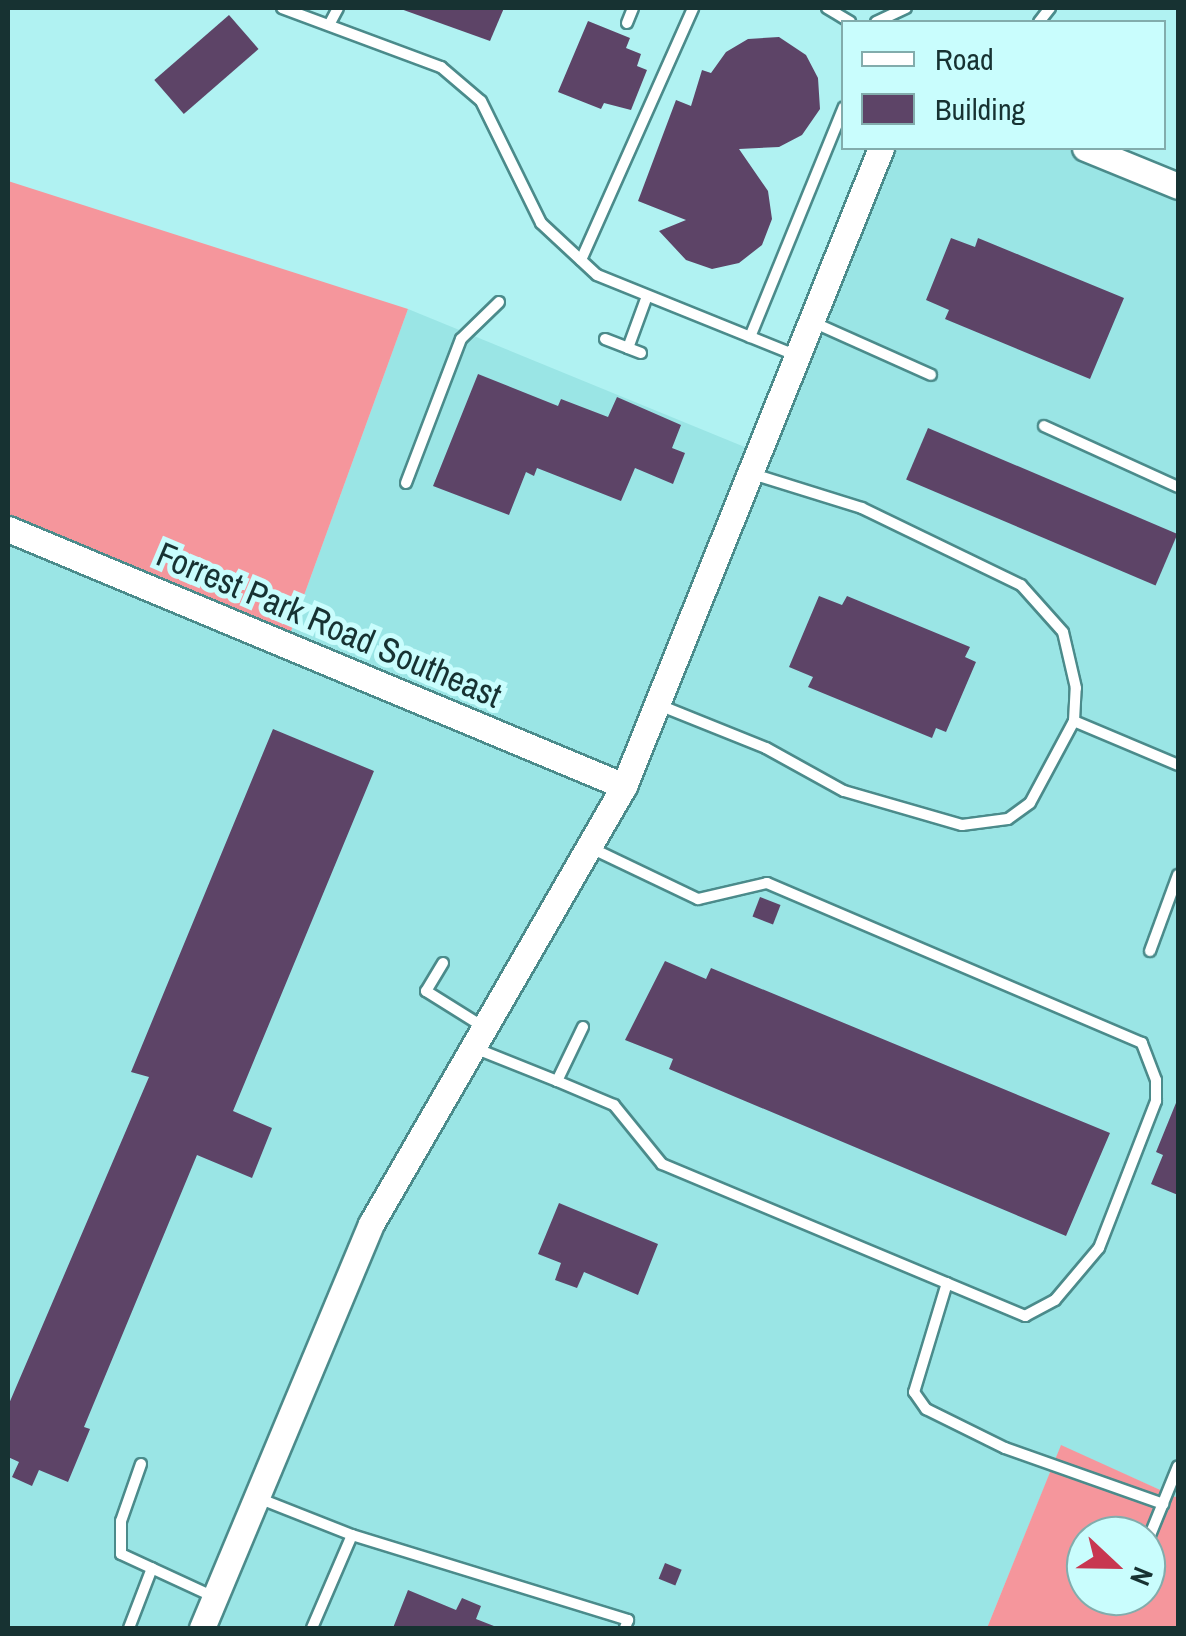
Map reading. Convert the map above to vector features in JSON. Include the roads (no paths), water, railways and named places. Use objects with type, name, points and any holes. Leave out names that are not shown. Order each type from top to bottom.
[{"type":"street","points":[[202,1628],[371,1224],[624,786],[801,358],[880,150]]},
{"type":"street","points":[[1090,150],[1178,186]]},
{"type":"street","name":"Forrest Park Road Southeast","points":[[8,529],[624,786]]},
{"type":"lane","points":[[282,8],[441,68],[481,101],[541,222],[597,275],[801,358]]},
{"type":"lane","points":[[330,25],[338,8]]},
{"type":"lane","points":[[627,23],[633,8]]},
{"type":"lane","points":[[580,260],[693,8]]},
{"type":"lane","points":[[750,337],[841,114]]},
{"type":"lane","points":[[628,348],[647,296]]},
{"type":"lane","points":[[406,482],[460,339],[498,302]]},
{"type":"lane","points":[[815,323],[931,375]]},
{"type":"lane","points":[[604,339],[641,353]]},
{"type":"lane","points":[[1044,426],[1178,486]]},
{"type":"lane","points":[[658,704],[766,748],[844,791],[962,825],[1008,819],[1030,804],[1074,721],[1076,688],[1063,632],[1022,586],[862,508],[753,474]]},
{"type":"lane","points":[[1074,721],[1178,765]]},
{"type":"lane","points":[[443,963],[426,991],[477,1037],[557,1081],[614,1105],[662,1164],[1025,1316],[1056,1300],[1087,1268],[1150,1125],[1156,1080],[1142,1044],[767,883],[698,898],[591,848]]},
{"type":"lane","points":[[1150,951],[1178,875]]},
{"type":"lane","points":[[557,1081],[583,1027]]},
{"type":"lane","points":[[947,1283],[914,1392],[926,1409],[1005,1448],[1163,1504]]},
{"type":"lane","points":[[141,1464],[121,1521],[121,1554],[215,1598]]},
{"type":"lane","points":[[1158,1516],[1178,1466]]},
{"type":"lane","points":[[257,1497],[352,1535],[628,1620],[624,1628]]},
{"type":"lane","points":[[312,1628],[352,1535]]},
{"type":"lane","points":[[129,1628],[152,1568]]}]
